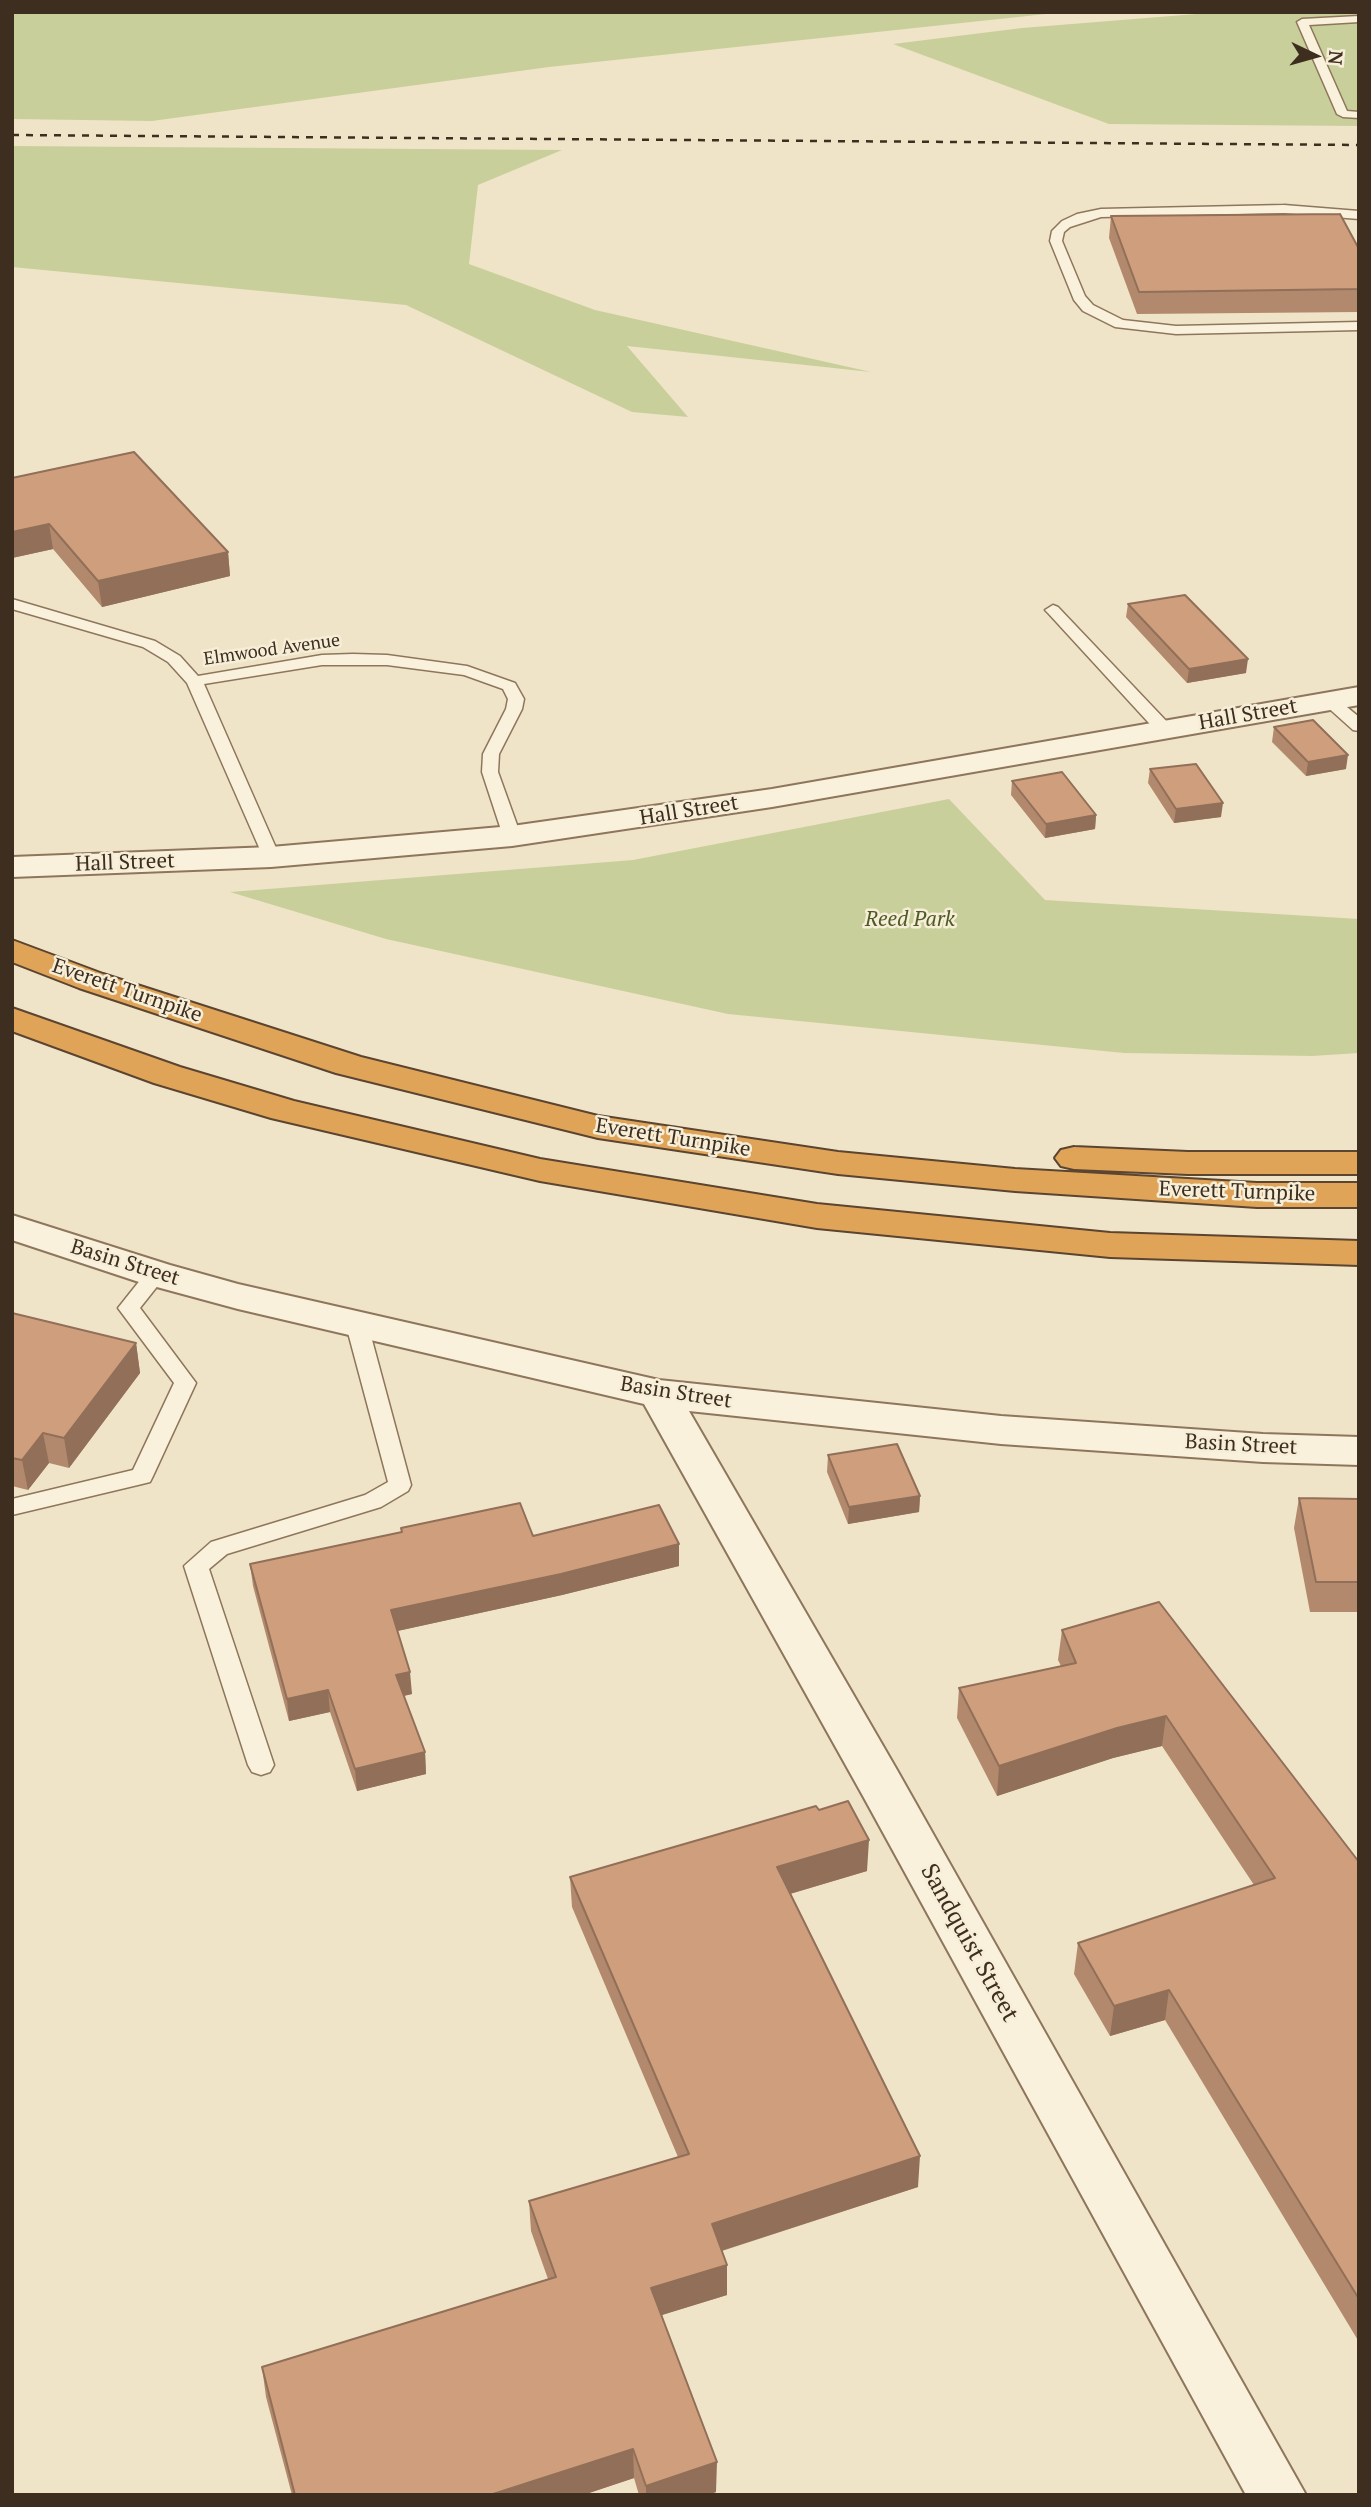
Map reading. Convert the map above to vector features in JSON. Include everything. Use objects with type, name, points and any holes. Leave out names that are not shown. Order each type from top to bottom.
[{"type":"highway","name":"Everett Turnpike","points":[[12,950],[91,981],[349,1065],[598,1127],[838,1163],[1015,1180],[1258,1195],[1359,1195]]},
{"type":"highway","points":[[12,1018],[56,1037],[167,1075],[284,1110],[540,1170],[831,1217],[1110,1245],[1359,1253]]},
{"type":"highway","points":[[598,1127],[1071,1158],[1188,1163],[1359,1163]]},
{"type":"street","name":"Hall Street","points":[[12,867],[271,857],[512,836],[772,798],[1344,698]]},
{"type":"street","name":"Basin Street","points":[[12,1227],[156,1274],[356,1325],[659,1394],[1001,1430],[1263,1448],[1359,1451]]},
{"type":"street","name":"Sandquist Street","points":[[659,1394],[890,1800],[1277,2495]]},
{"type":"lane","points":[[1359,19],[1302,22],[1343,114],[1359,115]]},
{"type":"lane","points":[[1359,215],[1284,209],[1101,213],[1081,217],[1066,224],[1058,231],[1056,241],[1079,297],[1088,308],[1120,324],[1142,328],[1190,330],[1359,326]]},
{"type":"lane","points":[[12,604],[149,645],[174,659],[194,681]]},
{"type":"lane","points":[[1053,610],[1165,730]]},
{"type":"lane","name":"Elmwood Avenue","points":[[271,857],[194,681],[322,660],[353,659],[387,660],[467,671],[509,687],[516,699],[514,709],[491,754],[489,772],[512,836]]},
{"type":"lane","points":[[1344,698],[1359,726]]},
{"type":"lane","points":[[12,1507],[142,1476],[186,1383],[129,1308],[156,1274]]},
{"type":"lane","points":[[261,1765],[196,1566],[219,1548],[373,1501],[400,1485],[356,1325]]},
{"type":"green space","points":[[12,12],[1065,12],[549,67],[152,121],[12,119]]},
{"type":"green space","points":[[1221,12],[1359,12],[1359,126],[1109,124],[893,44],[1022,28]]},
{"type":"green space","points":[[12,146],[562,150],[478,185],[469,264],[595,310],[871,372],[627,346],[688,417],[632,412],[406,305],[12,267]]},
{"type":"green space","name":"Reed Park","points":[[949,799],[1045,900],[1359,919],[1359,1053],[1312,1056],[1124,1053],[728,1014],[386,939],[230,892],[633,860]]},
{"type":"building","points":[[1340,214],[1359,249],[1359,289],[1139,292],[1111,216]]},
{"type":"building","points":[[134,452],[228,552],[98,581],[49,524],[12,532],[12,478]]},
{"type":"building","points":[[1185,595],[1248,659],[1189,669],[1128,604]]},
{"type":"building","points":[[1313,720],[1348,755],[1308,762],[1274,727]]},
{"type":"building","points":[[1196,764],[1223,803],[1176,809],[1150,769]]},
{"type":"building","points":[[1062,772],[1096,815],[1046,824],[1012,781]]},
{"type":"building","points":[[12,1313],[136,1343],[64,1438],[43,1433],[22,1460],[12,1458]]},
{"type":"building","points":[[897,1444],[920,1496],[849,1507],[828,1455]]},
{"type":"building","points":[[1299,1498],[1359,1499],[1359,1582],[1316,1582]]},
{"type":"building","points":[[520,1503],[533,1536],[659,1505],[679,1544],[561,1574],[391,1610],[410,1672],[396,1675],[425,1752],[355,1769],[328,1690],[287,1699],[250,1564],[402,1532],[401,1528]]},
{"type":"building","points":[[1159,1602],[1359,1862],[1359,2299],[1169,1990],[1114,2006],[1078,1943],[1275,1878],[1166,1716],[1117,1728],[999,1766],[959,1688],[1076,1663],[1062,1630]]},
{"type":"building","points":[[848,1801],[869,1840],[777,1867],[920,2156],[712,2224],[727,2265],[651,2288],[717,2462],[646,2486],[633,2449],[490,2495],[295,2495],[262,2367],[556,2277],[529,2201],[689,2154],[570,1877],[816,1806],[819,1810]]},
{"type":"railway","points":[[12,135],[1359,145]]}]
